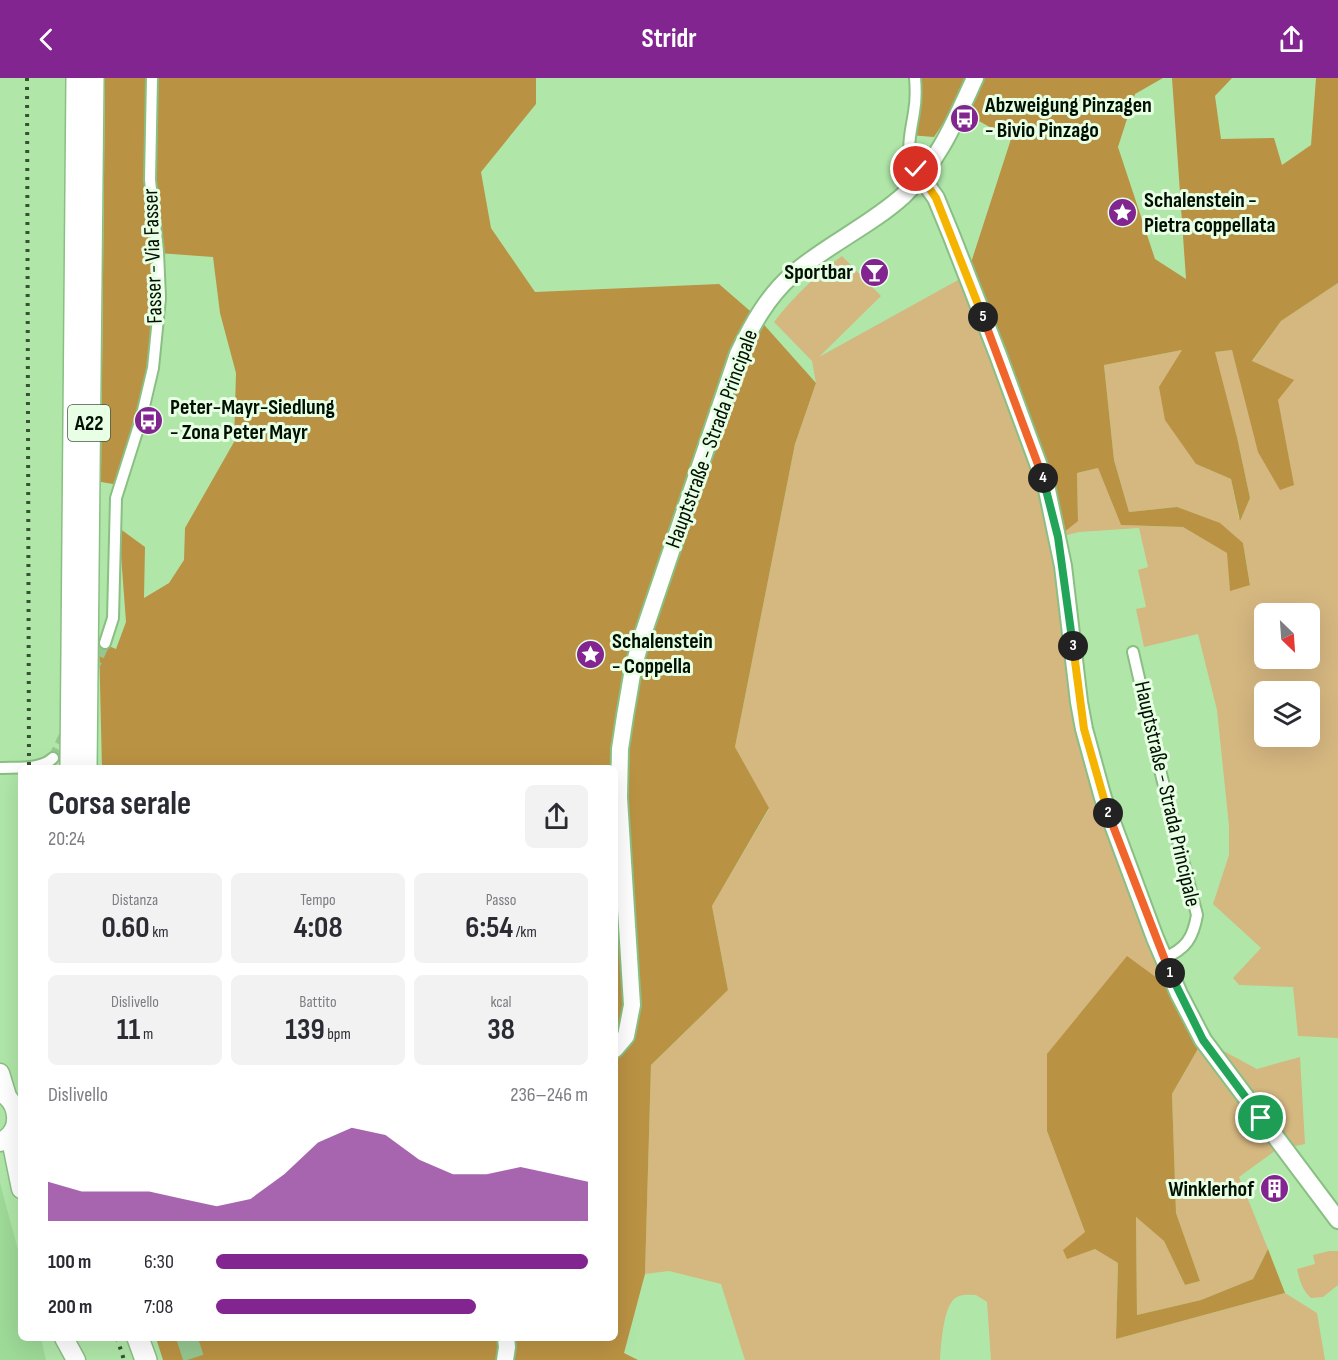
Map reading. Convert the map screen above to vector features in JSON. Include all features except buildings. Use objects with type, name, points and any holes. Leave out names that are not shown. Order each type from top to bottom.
[{"type":"highway","name":"A22","points":[[62,763],[77,78]]},
{"type":"highway","name":"A22","points":[[86,765],[93,78]]},
{"type":"highway","points":[[139,1341],[146,1360]]},
{"type":"main road","points":[[0,1073],[3,1094],[16,1110],[15,1128],[5,1139],[18,1179]]},
{"type":"main road","points":[[0,1157],[18,1182]]},
{"type":"main road","points":[[64,1341],[68,1360]]},
{"type":"main road","points":[[65,1341],[76,1360]]},
{"type":"street","name":"Fasser - Via Fasser","points":[[105,643],[113,618],[116,498],[141,419],[153,368],[159,298],[158,252],[150,180],[152,78]]},
{"type":"street","points":[[915,78],[914,111],[909,146],[912,162],[921,177],[941,148],[975,78]]},
{"type":"street","name":"Hauptstraße - Strada Principale","points":[[618,1045],[626,1036],[632,1005],[619,798],[620,749],[633,669],[738,354],[757,317],[791,276],[895,202],[921,177],[936,198],[952,237],[1046,485],[1063,566],[1084,729],[1114,832],[1164,958],[1179,994],[1203,1040],[1338,1220]]},
{"type":"street","name":"Hauptstraße - Strada Principale","points":[[1133,652],[1197,915],[1194,932],[1189,940],[1180,949],[1164,958]]},
{"type":"street","points":[[44,765],[62,763]]},
{"type":"street","points":[[0,768],[18,767]]},
{"type":"street","points":[[505,1360],[506,1341]]},
{"type":"shaded area","points":[[105,78],[536,78],[536,104],[481,172],[491,228],[535,292],[719,284],[757,317],[816,383],[795,444],[735,747],[769,808],[712,906],[728,990],[651,1065],[645,1274],[624,1353],[638,1360],[163,1360],[157,1341],[618,1341],[618,765],[102,765],[99,642],[116,649],[126,622],[119,528],[145,547],[144,598],[169,583],[184,560],[185,528],[234,442],[236,373],[220,313],[213,257],[158,253],[153,368],[119,485],[101,482]]},
{"type":"shaded area","points":[[915,78],[1163,78],[1135,94],[1118,147],[1155,259],[1186,279],[1172,78],[1232,78],[1215,96],[1221,139],[1274,138],[1282,165],[1311,145],[1316,78],[1338,78],[1338,283],[1281,321],[1252,361],[1294,380],[1278,400],[1294,485],[1280,490],[1258,452],[1232,350],[1215,352],[1250,498],[1240,521],[1231,479],[1196,464],[1165,420],[1159,387],[1182,350],[1104,365],[1114,460],[1129,512],[1177,507],[1220,523],[1243,543],[1250,585],[1230,591],[1227,553],[1183,527],[1121,525],[1098,468],[1077,473],[1078,521],[1058,537],[967,275],[1011,139],[954,107],[934,137],[909,135]]},
{"type":"shaded area","points":[[842,256],[881,296],[819,357],[967,275],[1078,520],[1077,473],[1098,468],[1121,525],[1183,527],[1228,553],[1230,590],[1250,584],[1243,543],[1177,507],[1129,512],[1114,460],[1104,365],[1182,350],[1196,464],[1231,479],[1239,519],[1250,498],[1237,437],[1214,352],[1232,350],[1245,394],[1252,362],[1281,321],[1338,283],[1338,1038],[1298,1036],[1293,987],[1239,985],[1233,978],[1261,948],[1213,904],[1229,855],[1229,826],[1217,710],[1198,634],[1144,647],[1136,609],[1146,607],[1138,570],[1148,567],[1139,528],[1079,532],[1059,537],[1084,729],[1179,994],[1047,1131],[1085,1232],[1067,1258],[1095,1249],[1118,1263],[1116,1339],[1285,1293],[1317,1313],[1325,1360],[991,1360],[987,1302],[976,1295],[961,1295],[952,1301],[946,1316],[940,1360],[745,1360],[721,1284],[669,1271],[645,1274],[651,1065],[728,990],[712,906],[769,809],[735,747],[795,444],[816,383],[812,361],[774,322],[815,278]]},
{"type":"shaded area","points":[[1127,956],[1179,994],[1203,1040],[1172,1094],[1176,1213],[1200,1281],[1185,1285],[1164,1241],[1136,1217],[1137,1315],[1201,1300],[1253,1279],[1268,1249],[1285,1293],[1116,1339],[1118,1263],[1095,1249],[1067,1259],[1063,1250],[1085,1232],[1047,1131],[1047,1054]]},
{"type":"shaded area","points":[[1203,1040],[1257,1069],[1300,1057],[1305,1144],[1276,1150],[1239,1177],[1268,1249],[1253,1279],[1201,1300],[1137,1315],[1136,1217],[1164,1241],[1185,1285],[1200,1281],[1176,1213],[1172,1094]]},
{"type":"shaded area","points":[[0,1183],[18,1250],[18,1341],[42,1341],[46,1360],[0,1360]]},
{"type":"shaded area","points":[[1338,1251],[1338,1285],[1323,1297],[1311,1298],[1303,1288],[1297,1269],[1315,1264],[1313,1255]]},
{"type":"tunnel","points":[[93,670],[105,643]]},
{"type":"tunnel","points":[[53,758],[67,729]]},
{"type":"tunnel","points":[[188,1341],[194,1360]]},
{"type":"railway","points":[[27,78],[29,765]]},
{"type":"railway","points":[[118,1341],[124,1360]]},
{"type":"place","name":"Abzweigung Pinzagen - Bivio Pinzago","points":[[964,118]]},
{"type":"place","name":"Schalenstein - Pietra coppellata","points":[[1123,213]]},
{"type":"place","name":"Sportbar","points":[[874,272]]},
{"type":"place","name":"Peter-Mayr-Siedlung - Zona Peter Mayr","points":[[149,420]]},
{"type":"place","name":"Schalenstein - Coppella","points":[[591,654]]},
{"type":"place","name":"Winklerhof","points":[[1275,1189]]},
{"type":"route","points":[[916,169],[936,198],[1046,485],[1063,566],[1084,729],[1114,832],[1179,994],[1203,1040],[1261,1118]]}]
